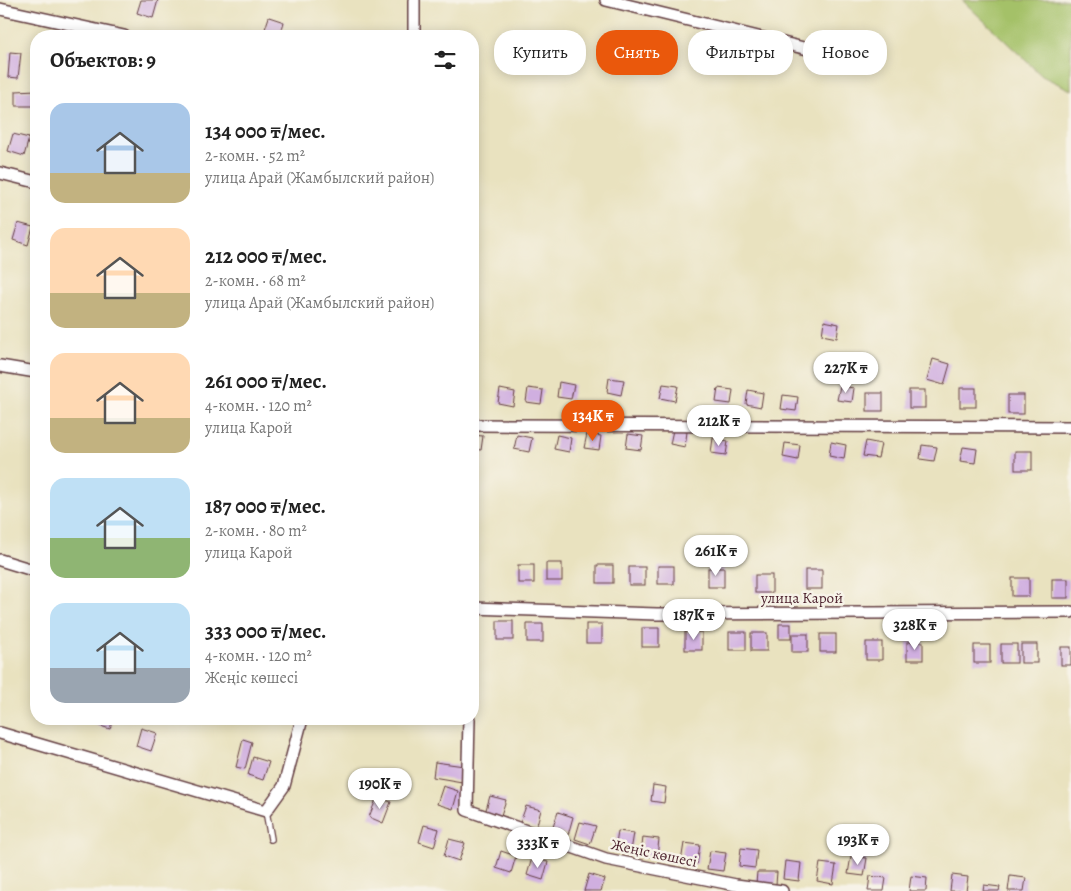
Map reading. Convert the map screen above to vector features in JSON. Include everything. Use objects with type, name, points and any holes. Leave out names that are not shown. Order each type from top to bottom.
[{"type":"street","points":[[414,0],[414,30]]},
{"type":"street","points":[[606,0],[803,48]]},
{"type":"street","points":[[0,9],[96,30]]},
{"type":"street","points":[[0,173],[30,180]]},
{"type":"street","points":[[0,366],[30,371]]},
{"type":"street","points":[[479,424],[1071,427]]},
{"type":"street","points":[[0,560],[30,569]]},
{"type":"street","name":"улица Карой","points":[[479,608],[657,614],[1071,612]]},
{"type":"street","points":[[0,733],[266,811],[284,786],[300,725]]},
{"type":"street","name":"Жеңіс көшесі","points":[[469,725],[467,810],[606,859],[736,885],[782,891]]},
{"type":"lane","points":[[266,811],[272,839]]},
{"type":"green space","points":[[962,0],[1071,0],[1071,90],[1042,76]]},
{"type":"building","points":[[141,0],[158,0],[153,18],[137,13]]},
{"type":"building","points":[[269,17],[284,22],[282,30],[265,30]]},
{"type":"building","points":[[10,52],[21,53],[18,78],[8,77]]},
{"type":"building","points":[[30,90],[30,106],[16,106],[16,91]]},
{"type":"building","points":[[13,134],[29,138],[24,156],[8,151]]},
{"type":"building","points":[[18,223],[30,226],[28,245],[13,240]]},
{"type":"building","points":[[824,321],[839,324],[837,338],[822,335]]},
{"type":"building","points":[[933,359],[950,364],[944,385],[927,380]]},
{"type":"building","points":[[609,378],[624,380],[621,395],[607,392]]},
{"type":"building","points":[[559,382],[574,385],[571,399],[557,397]]},
{"type":"building","points":[[663,384],[678,386],[675,401],[660,398]]},
{"type":"building","points":[[840,386],[854,388],[852,402],[837,400]]},
{"type":"building","points":[[528,388],[543,390],[541,404],[526,402]]},
{"type":"building","points":[[718,388],[733,390],[731,404],[716,402]]},
{"type":"building","points":[[960,388],[976,388],[976,407],[960,407]]},
{"type":"building","points":[[500,389],[515,392],[513,406],[498,403]]},
{"type":"building","points":[[748,390],[763,393],[761,407],[746,404]]},
{"type":"building","points":[[909,390],[925,390],[925,408],[909,408]]},
{"type":"building","points":[[867,393],[883,393],[883,411],[867,411]]},
{"type":"building","points":[[783,395],[798,397],[796,411],[781,409]]},
{"type":"building","points":[[1008,395],[1024,395],[1024,414],[1008,414]]},
{"type":"building","points":[[673,430],[687,432],[685,447],[670,444]]},
{"type":"building","points":[[587,434],[601,436],[599,450],[584,448]]},
{"type":"building","points":[[628,434],[643,436],[641,450],[626,448]]},
{"type":"building","points":[[517,435],[532,438],[529,452],[514,449]]},
{"type":"building","points":[[557,435],[571,438],[569,452],[554,449]]},
{"type":"building","points":[[479,436],[483,436],[481,450],[479,450]]},
{"type":"building","points":[[713,438],[728,441],[726,455],[711,453]]},
{"type":"building","points":[[866,441],[881,444],[878,458],[863,456]]},
{"type":"building","points":[[831,442],[846,445],[844,459],[829,456]]},
{"type":"building","points":[[785,443],[800,445],[798,460],[783,457]]},
{"type":"building","points":[[922,445],[937,447],[934,461],[920,459]]},
{"type":"building","points":[[963,447],[977,449],[975,463],[960,461]]},
{"type":"building","points":[[1015,451],[1032,451],[1032,470],[1015,470]]},
{"type":"building","points":[[546,563],[562,563],[562,581],[546,581]]},
{"type":"building","points":[[518,565],[534,565],[534,583],[518,583]]},
{"type":"building","points":[[597,565],[613,565],[613,583],[597,583]]},
{"type":"building","points":[[658,566],[674,566],[674,584],[658,584]]},
{"type":"building","points":[[629,567],[645,567],[645,585],[629,585]]},
{"type":"building","points":[[708,568],[724,568],[724,587],[708,587]]},
{"type":"building","points":[[805,570],[822,570],[822,589],[805,589]]},
{"type":"building","points":[[755,575],[772,575],[772,593],[755,593]]},
{"type":"building","points":[[1012,578],[1029,578],[1029,596],[1012,596]]},
{"type":"building","points":[[1052,579],[1068,579],[1068,598],[1052,598]]},
{"type":"building","points":[[497,621],[513,621],[513,640],[497,640]]},
{"type":"building","points":[[527,624],[543,624],[543,642],[527,642]]},
{"type":"building","points":[[586,624],[602,624],[602,643],[586,643]]},
{"type":"building","points":[[779,624],[791,624],[791,639],[779,639]]},
{"type":"building","points":[[642,628],[659,628],[659,647],[642,647]]},
{"type":"building","points":[[685,632],[702,632],[702,650],[685,650]]},
{"type":"building","points":[[729,632],[746,632],[746,650],[729,650]]},
{"type":"building","points":[[751,633],[767,633],[767,651],[751,651]]},
{"type":"building","points":[[792,634],[808,634],[808,652],[792,652]]},
{"type":"building","points":[[820,634],[836,634],[836,652],[820,652]]},
{"type":"building","points":[[866,642],[882,642],[882,660],[866,660]]},
{"type":"building","points":[[907,642],[923,642],[923,660],[907,660]]},
{"type":"building","points":[[1001,644],[1017,644],[1017,663],[1001,663]]},
{"type":"building","points":[[1021,644],[1037,644],[1037,663],[1021,663]]},
{"type":"building","points":[[974,645],[990,645],[990,663],[974,663]]},
{"type":"building","points":[[1061,647],[1071,647],[1071,665],[1061,665]]},
{"type":"building","points":[[97,725],[111,725],[110,729]]},
{"type":"building","points":[[141,728],[157,733],[151,751],[136,746]]},
{"type":"building","points":[[243,739],[252,742],[245,769],[236,767]]},
{"type":"building","points":[[253,757],[269,762],[263,780],[248,775]]},
{"type":"building","points":[[435,762],[464,766],[462,782],[433,777]]},
{"type":"building","points":[[653,785],[666,787],[664,803],[651,801]]},
{"type":"building","points":[[443,786],[458,791],[453,809],[437,804]]},
{"type":"building","points":[[490,796],[506,800],[500,818],[485,813]]},
{"type":"building","points":[[377,797],[391,802],[383,823],[369,817]]},
{"type":"building","points":[[526,806],[541,810],[536,828],[520,823]]},
{"type":"building","points":[[558,812],[573,817],[568,835],[552,830]]},
{"type":"building","points":[[580,822],[596,826],[590,844],[575,839]]},
{"type":"building","points":[[424,825],[439,829],[434,847],[419,842]]},
{"type":"building","points":[[618,831],[634,833],[631,851],[615,849]]},
{"type":"building","points":[[643,837],[659,839],[657,857],[641,856]]},
{"type":"building","points":[[449,839],[465,843],[459,861],[444,856]]},
{"type":"building","points":[[684,843],[700,845],[697,864],[681,862]]},
{"type":"building","points":[[741,848],[757,850],[755,868],[739,866]]},
{"type":"building","points":[[501,851],[516,856],[511,873],[496,868]]},
{"type":"building","points":[[710,851],[726,853],[723,871],[707,869]]},
{"type":"building","points":[[851,856],[867,858],[864,876],[848,874]]},
{"type":"building","points":[[532,858],[548,862],[543,880],[527,875]]},
{"type":"building","points":[[785,861],[801,863],[799,881],[783,879]]},
{"type":"building","points":[[820,863],[836,865],[833,884],[817,881]]},
{"type":"building","points":[[757,872],[777,872],[776,884],[756,884]]},
{"type":"building","points":[[589,874],[605,879],[601,891],[584,891]]},
{"type":"building","points":[[952,875],[968,877],[966,891],[950,891]]},
{"type":"building","points":[[870,876],[886,878],[884,891],[868,891]]},
{"type":"building","points":[[911,876],[927,878],[926,891],[909,891]]},
{"type":"building","points":[[1010,876],[1026,878],[1024,891],[1008,891]]},
{"type":"building","points":[[984,885],[1000,887],[999,891],[983,891]]}]
